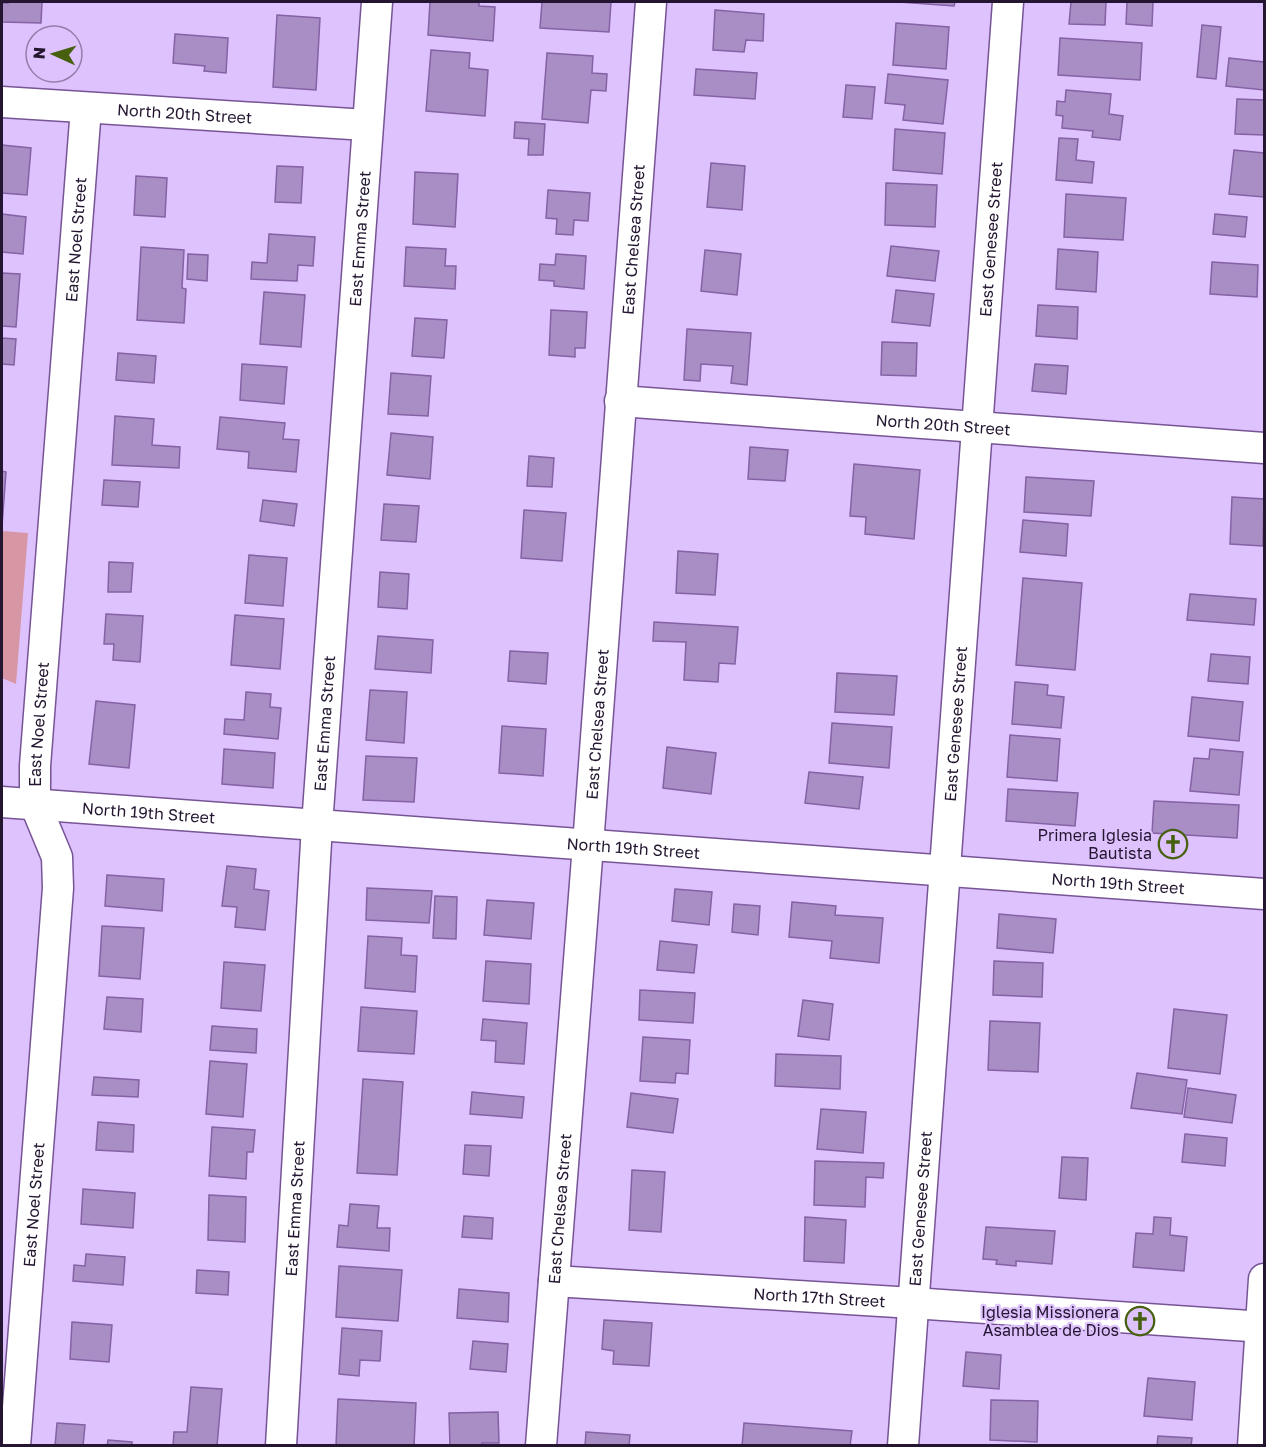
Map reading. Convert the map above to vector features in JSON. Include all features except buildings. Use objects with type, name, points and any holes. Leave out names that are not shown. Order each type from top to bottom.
[{"type":"street","name":"East Emma Street","points":[[281,1446],[317,825],[377,2]]},
{"type":"street","name":"East Chelsea Street","points":[[541,1446],[651,2]]},
{"type":"street","name":"East Genesee Street","points":[[903,1446],[1008,2]]},
{"type":"street","name":"North 20th Street","points":[[2,102],[367,125]]},
{"type":"street","name":"East Noel Street","points":[[15,1446],[58,888],[57,857],[35,804],[35,766],[86,108]]},
{"type":"street","name":"North 20th Street","points":[[620,401],[1264,448]]},
{"type":"street","name":"North 19th Street","points":[[2,802],[1264,894]]},
{"type":"street","points":[[1253,1446],[1263,1327],[1264,1279]]},
{"type":"street","name":"North 17th Street","points":[[554,1281],[1263,1327]]},
{"type":"shaded area","points":[[2,531],[28,533],[16,684],[2,678]]},
{"type":"place","name":"Primera Iglesia Bautista","points":[[1173,844]]},
{"type":"place","name":"Iglesia Missionera Asamblea de Dios","points":[[1140,1321]]}]
